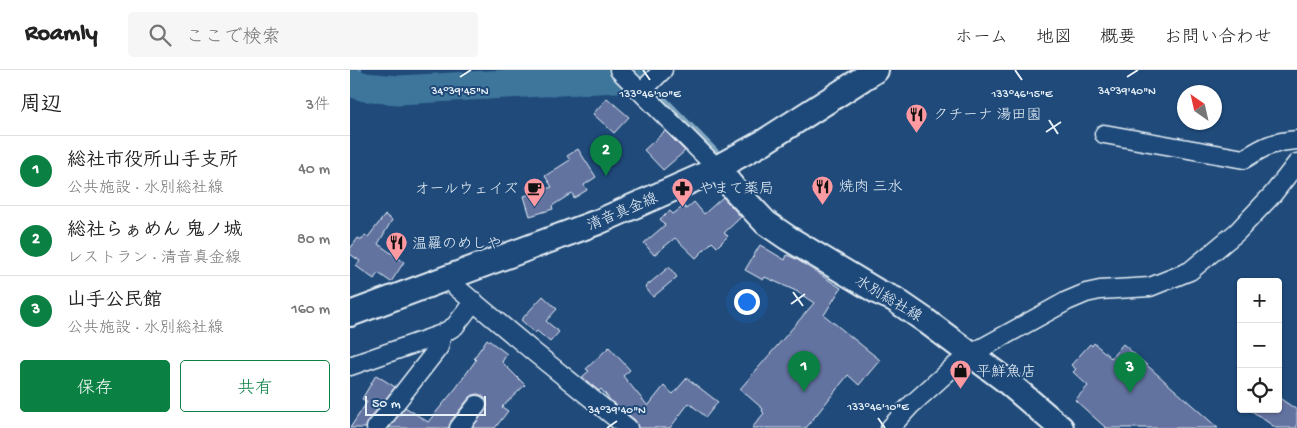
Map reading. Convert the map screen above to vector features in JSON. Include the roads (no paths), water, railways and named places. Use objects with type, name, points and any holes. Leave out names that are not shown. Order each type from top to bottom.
[{"type":"main road","name":"清音真金線","points":[[350,314],[598,222],[718,169],[808,115],[876,70]]},
{"type":"main road","name":"水別総社線","points":[[718,169],[734,190],[766,223],[878,292],[894,299],[1005,380],[1061,428]]},
{"type":"street","points":[[623,74],[650,83],[718,169]]},
{"type":"street","points":[[1104,134],[1244,159],[1267,145],[1297,140]]},
{"type":"street","points":[[890,428],[930,387],[971,354],[1067,301],[1086,292],[1150,287],[1190,271],[1237,232],[1273,194],[1297,164]]},
{"type":"street","points":[[449,277],[456,286],[534,353],[628,428]]},
{"type":"street","points":[[350,366],[442,334],[455,326],[474,301]]},
{"type":"street","points":[[376,428],[439,347],[442,334]]},
{"type":"street","points":[[459,428],[477,405]]},
{"type":"waterway","points":[[350,80],[359,70]]},
{"type":"waterway","points":[[350,82],[365,87],[398,90],[617,78],[635,73],[637,70]]},
{"type":"waterway","points":[[640,70],[645,79],[716,151]]},
{"type":"place","name":"クチーナ 湯田園","points":[[917,133]]},
{"type":"place","name":"総社らぁめん 鬼ノ城","points":[[606,176]]},
{"type":"place","name":"焼肉 三水","points":[[823,205]]},
{"type":"place","name":"オールウェイズ","points":[[534,207]]},
{"type":"place","name":"やまて薬局","points":[[683,207]]},
{"type":"place","name":"温羅のめしや","points":[[396,262]]},
{"type":"place","name":"平鮮魚店","points":[[960,390]]},
{"type":"place","name":"総社市役所山手支所","points":[[804,392]]},
{"type":"place","name":"山手公民館","points":[[1130,393]]}]
